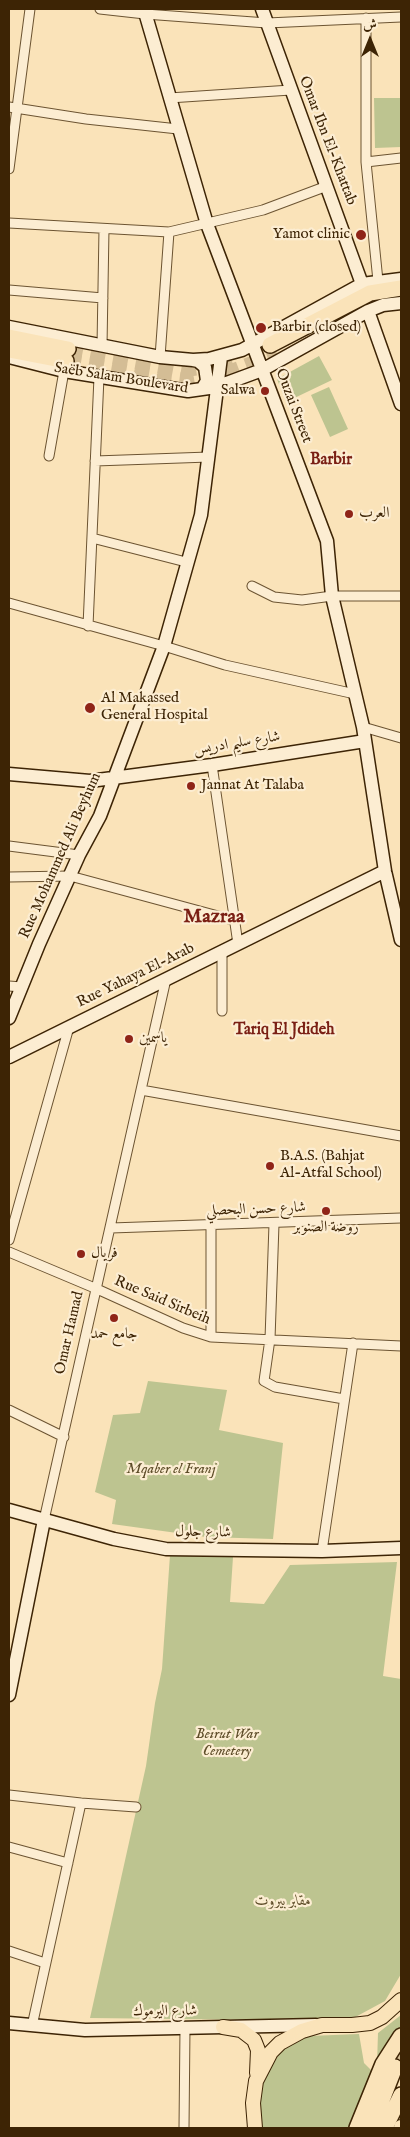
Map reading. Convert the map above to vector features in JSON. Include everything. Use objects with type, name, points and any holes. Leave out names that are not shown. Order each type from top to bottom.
[{"type":"highway","points":[[273,349],[370,293],[401,288]]},
{"type":"highway","points":[[273,349],[381,300],[401,298]]},
{"type":"highway","name":"Saëb Salam Boulevard","points":[[9,337],[66,360]]},
{"type":"highway","name":"Saëb Salam Boulevard","points":[[9,350],[66,360]]},
{"type":"highway","points":[[357,2128],[383,2064],[401,2036]]},
{"type":"highway","points":[[371,2128],[395,2067]]},
{"type":"highway","points":[[385,2128],[401,2087]]},
{"type":"highway","points":[[392,2112],[401,2095]]},
{"type":"main road","points":[[256,2081],[271,2052],[280,2043],[302,2031],[322,2025],[370,2023],[382,2017],[401,2000]]},
{"type":"main road","points":[[223,2027],[241,2030],[254,2040],[258,2050],[253,2103],[255,2128]]},
{"type":"street","points":[[9,170],[12,108],[30,9]]},
{"type":"street","points":[[100,9],[267,23],[401,17]]},
{"type":"street","name":"Omar Ibn El-Khattab","points":[[262,9],[362,284]]},
{"type":"street","name":"Ouzai Street","points":[[144,12],[207,224],[327,541],[332,596],[363,727],[385,871],[400,931]]},
{"type":"street","points":[[366,18],[366,162],[378,281]]},
{"type":"street","points":[[169,98],[290,90]]},
{"type":"street","points":[[12,108],[86,119],[178,129]]},
{"type":"street","points":[[366,162],[401,158]]},
{"type":"street","points":[[9,223],[169,232],[263,210],[327,186]]},
{"type":"street","points":[[102,346],[104,229]]},
{"type":"street","points":[[160,357],[169,232]]},
{"type":"street","points":[[273,349],[362,284],[401,279]]},
{"type":"street","points":[[9,290],[103,298]]},
{"type":"street","points":[[273,349],[383,305],[401,303]]},
{"type":"street","points":[[368,311],[401,404]]},
{"type":"street","name":"Saëb Salam Boulevard","points":[[9,327],[160,357],[192,360],[221,357],[252,345],[273,349],[262,370],[216,386],[188,392],[99,377],[66,360],[9,358]]},
{"type":"street","name":"Rue Mohammed Ali Beyhum","points":[[9,1018],[39,944],[79,855],[100,816],[164,646],[186,562],[201,515],[210,457],[216,386],[221,357]]},
{"type":"street","points":[[49,456],[66,360]]},
{"type":"street","points":[[192,360],[198,361],[205,367],[207,381],[202,389]]},
{"type":"street","points":[[88,626],[99,377]]},
{"type":"street","points":[[96,461],[210,457]]},
{"type":"street","points":[[92,538],[186,562]]},
{"type":"street","points":[[252,586],[274,597],[302,600],[332,596],[401,596]]},
{"type":"street","points":[[9,603],[225,664],[355,694]]},
{"type":"street","points":[[363,727],[401,738]]},
{"type":"street","name":"شارع سليم ادريس","points":[[9,774],[90,780],[114,778],[365,741]]},
{"type":"street","points":[[212,765],[238,944]]},
{"type":"street","points":[[9,846],[79,855]]},
{"type":"street","name":"Rue Yahaya El-Arab","points":[[9,1057],[385,871]]},
{"type":"street","points":[[9,877],[70,876],[233,920]]},
{"type":"street","points":[[222,952],[222,1011]]},
{"type":"street","name":"Omar Hamad","points":[[9,1695],[44,1520],[166,979]]},
{"type":"street","points":[[9,986],[22,986]]},
{"type":"street","points":[[9,1240],[69,1027]]},
{"type":"street","points":[[141,1090],[401,1136]]},
{"type":"street","name":"شارع حسن البحصلي","points":[[111,1228],[274,1224],[401,1218]]},
{"type":"street","points":[[274,1224],[270,1339],[265,1373],[266,1383],[344,1399]]},
{"type":"street","points":[[212,1226],[212,1338]]},
{"type":"street","name":"Rue Said Sirbeih","points":[[9,1252],[97,1289],[182,1328],[212,1338],[401,1346]]},
{"type":"street","points":[[322,1551],[354,1343]]},
{"type":"street","points":[[9,1410],[64,1437]]},
{"type":"street","name":"شارع جلول","points":[[9,1510],[114,1539],[166,1548],[322,1551],[401,1548]]},
{"type":"street","points":[[9,1795],[81,1804],[136,1807]]},
{"type":"street","points":[[32,2026],[81,1804]]},
{"type":"street","points":[[9,1847],[68,1863]]},
{"type":"street","points":[[9,1951],[45,1963]]},
{"type":"street","name":"شارع اليرموك","points":[[9,2023],[85,2030],[322,2025]]},
{"type":"street","points":[[184,2028],[184,2128]]},
{"type":"green space","points":[[374,98],[401,98],[401,147],[375,148]]},
{"type":"green space","points":[[319,356],[332,380],[286,402],[277,379]]},
{"type":"green space","points":[[329,387],[348,429],[330,437],[311,395]]},
{"type":"green space","name":"Mqaber el Franj","points":[[148,1381],[227,1390],[219,1430],[283,1443],[273,1539],[206,1537],[112,1524],[116,1500],[95,1492],[113,1415],[140,1413]]},
{"type":"green space","name":"مقابر بيروت","points":[[170,1555],[233,1557],[230,1602],[264,1604],[290,1565],[397,1562],[383,1676],[401,1679],[401,1974],[385,2001],[348,2021],[90,2018],[146,1766],[162,1669]]},
{"type":"green space","points":[[401,2015],[401,2032],[377,2064],[378,2033]]},
{"type":"green space","points":[[359,2034],[364,2063],[372,2071],[352,2128],[262,2128],[260,2099],[263,2084],[266,2075],[281,2051],[301,2038],[309,2036]]},
{"type":"tunnel","points":[[68,349],[182,370],[219,365],[232,361]]},
{"type":"tunnel","points":[[66,361],[188,381],[222,375],[277,354]]},
{"type":"tunnel","points":[[395,2067],[401,2050]]},
{"type":"place","name":"Yamot clinic","points":[[361,235]]},
{"type":"place","name":"Barbir (closed)","points":[[261,328]]},
{"type":"place","name":"Salwa","points":[[265,391]]},
{"type":"place","name":"العرب","points":[[349,514]]},
{"type":"place","name":"Al Makassed General Hospital","points":[[90,708]]},
{"type":"place","name":"Jannat At Talaba","points":[[191,786]]},
{"type":"place","name":"ياسمين","points":[[129,1039]]},
{"type":"place","name":"B.A.S. (Bahjat Al-Atfal School)","points":[[270,1166]]},
{"type":"place","name":"روضة الصنوبر","points":[[326,1211]]},
{"type":"place","name":"فريال","points":[[81,1254]]},
{"type":"place","name":"جامع حمد","points":[[114,1318]]},
{"type":"district","name":"Barbir","points":[[331,461]]},
{"type":"district","name":"Mazraa","points":[[214,918]]},
{"type":"district","name":"Tariq El Jdideh","points":[[284,1031]]},
{"type":"park label","name":"Beirut War Cemetery","points":[[227,1744]]}]
